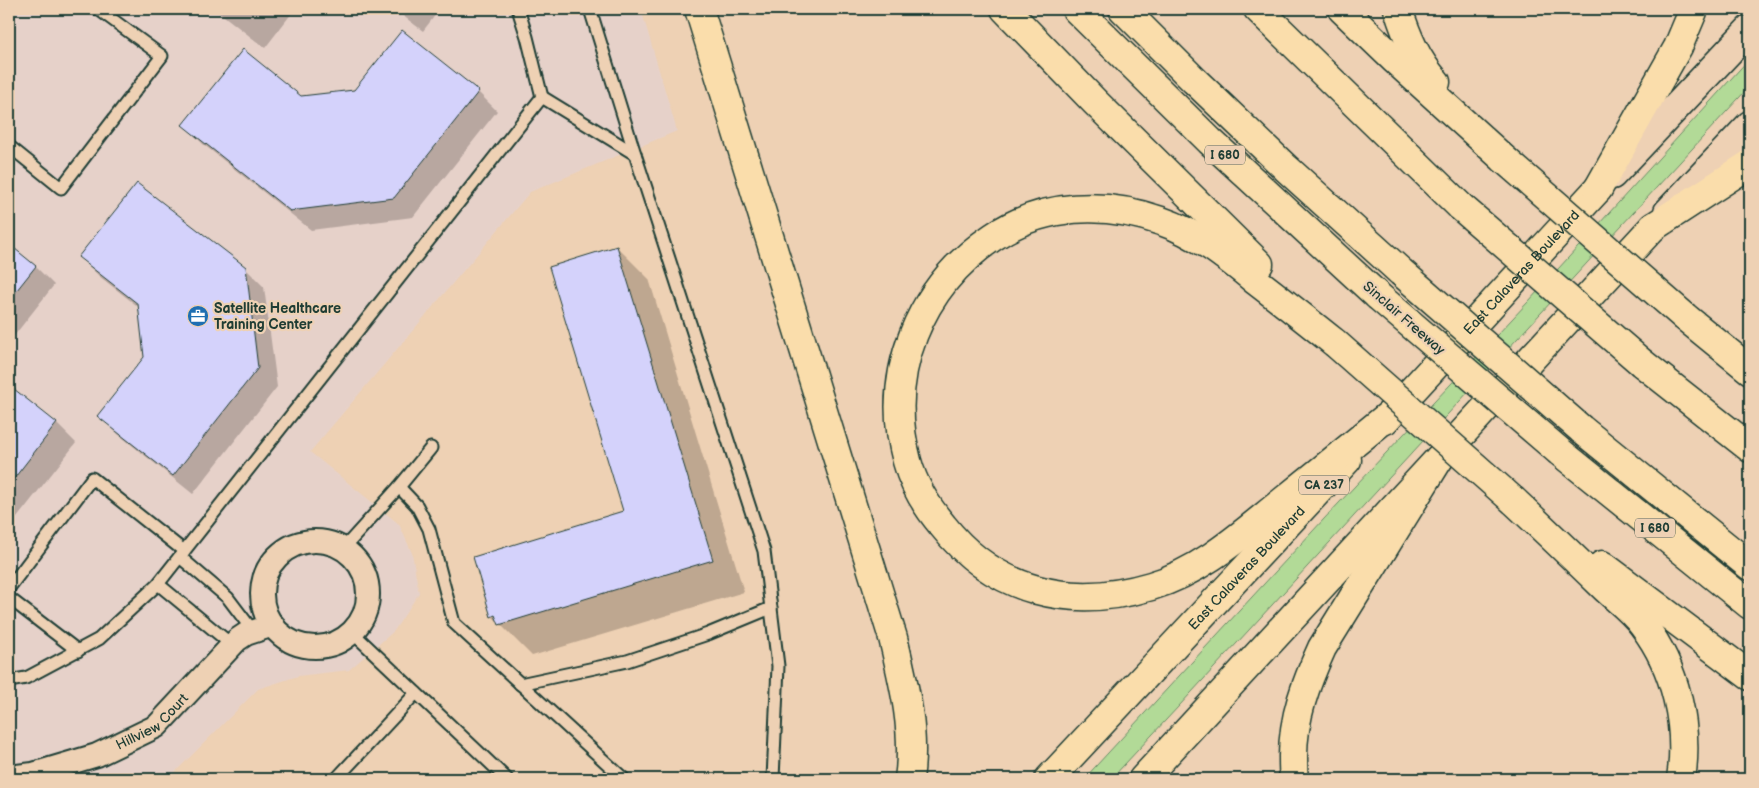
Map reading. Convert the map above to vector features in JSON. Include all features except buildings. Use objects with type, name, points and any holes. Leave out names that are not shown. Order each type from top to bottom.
[{"type":"highway","points":[[698,9],[893,638],[904,683],[910,730],[909,779]]},
{"type":"highway","points":[[1005,9],[1095,102],[1223,227],[1335,343]]},
{"type":"highway","name":"Sinclair Freeway","points":[[1076,9],[1210,140],[1378,296],[1560,452],[1750,605]]},
{"type":"highway","name":"I 680","points":[[1123,9],[1195,82],[1279,162],[1401,272],[1581,429],[1750,566]]},
{"type":"highway","points":[[1258,9],[1460,207],[1642,363],[1750,448]]},
{"type":"highway","points":[[1342,9],[1505,160],[1685,317],[1750,370]]},
{"type":"highway","points":[[1398,9],[1407,38],[1423,66],[1505,160]]},
{"type":"highway","points":[[1598,189],[1678,47],[1694,9]]},
{"type":"highway","points":[[1143,779],[1653,227],[1750,164]]},
{"type":"highway","name":"East Calaveras Boulevard","points":[[1049,779],[1598,189]]},
{"type":"highway","points":[[1389,415],[1225,548],[1190,570],[1153,586],[1122,593],[1087,596],[1056,595],[1027,588],[998,575],[974,560],[933,514],[918,489],[907,462],[901,430],[899,398],[904,364],[914,331],[926,307],[951,272],[976,248],[1006,228],[1036,215],[1071,208],[1106,208],[1137,213],[1165,222],[1191,234],[1220,252],[1335,343],[1514,501],[1643,624],[1660,651],[1675,686],[1682,722],[1684,757],[1681,779]]},
{"type":"highway","points":[[1685,317],[1750,357]]},
{"type":"highway","points":[[1294,779],[1293,743],[1298,711],[1306,681],[1322,648],[1439,459]]},
{"type":"highway","points":[[1514,501],[1750,676]]},
{"type":"main road","name":"East Calaveras Boulevard","points":[[1598,189],[1750,29]]},
{"type":"main road","points":[[1653,227],[1750,125]]},
{"type":"street","points":[[321,541],[337,545],[343,549],[351,554],[362,567],[367,583],[368,600],[363,617],[352,632],[337,642],[311,646],[302,645],[263,628],[262,591],[266,574],[275,559],[289,548],[304,542],[321,541]]},
{"type":"street","name":"Hillview Court","points":[[9,777],[34,774],[97,755],[156,726],[232,645],[246,634],[263,628]]},
{"type":"lane","points":[[9,146],[61,188],[162,56],[98,9]]},
{"type":"lane","points":[[518,9],[542,97],[635,154]]},
{"type":"lane","points":[[590,9],[764,551],[778,666],[773,779]]},
{"type":"lane","points":[[9,681],[26,678],[99,639],[158,584],[542,97]]},
{"type":"lane","points":[[343,549],[431,448]]},
{"type":"lane","points":[[9,588],[92,478],[182,554],[263,628]]},
{"type":"lane","points":[[399,487],[417,506],[429,529],[454,624],[624,779]]},
{"type":"lane","points":[[158,584],[232,645]]},
{"type":"lane","points":[[9,598],[78,651]]},
{"type":"lane","points":[[520,684],[626,661],[708,634],[771,608]]},
{"type":"lane","points":[[352,632],[507,779]]},
{"type":"lane","points":[[336,779],[416,693]]},
{"type":"shaded area","points":[[9,9],[641,9],[677,131],[530,192],[310,452],[399,524],[412,553],[419,593],[394,631],[349,670],[298,676],[258,689],[168,779],[9,779]]},
{"type":"green space","points":[[1750,58],[1750,86],[1179,706],[1111,779],[1084,779],[1528,302]]},
{"type":"place","name":"Satellite Healthcare Training Center","points":[[198,316]]}]
